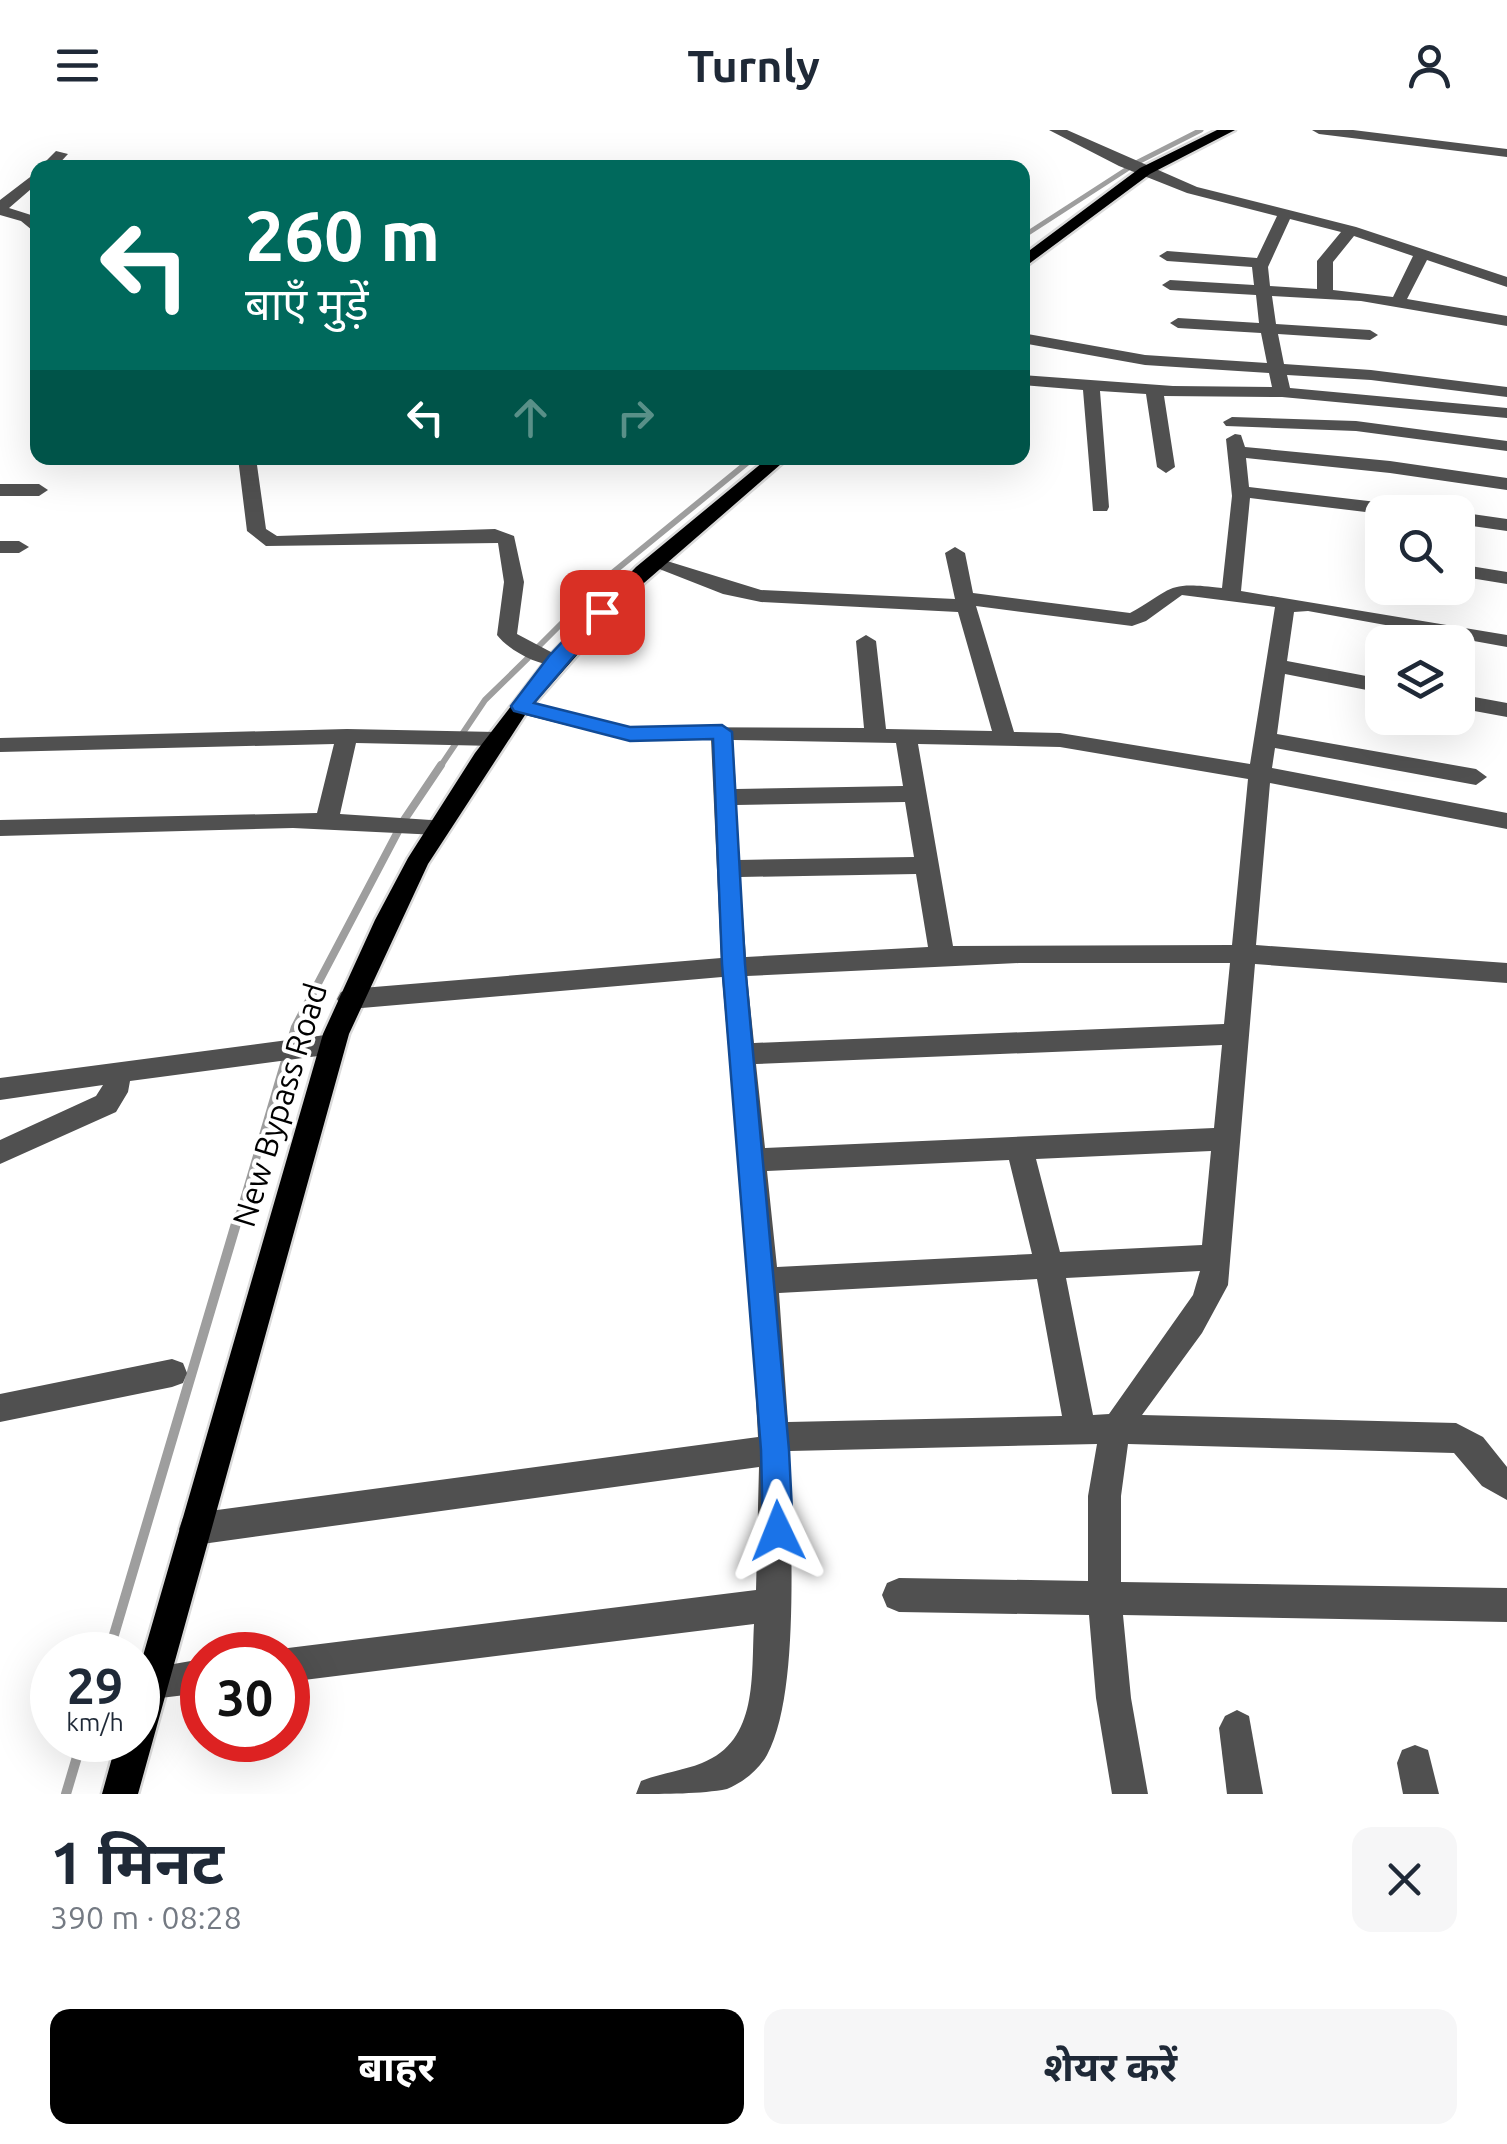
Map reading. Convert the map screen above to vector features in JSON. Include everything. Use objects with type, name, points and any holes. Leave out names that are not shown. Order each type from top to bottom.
[{"type":"main road","points":[[1030,257],[1136,168],[1228,130]]},
{"type":"main road","name":"New Bypass Road","points":[[160,1654],[195,1529],[308,1046],[350,999],[430,826],[556,660],[654,563],[771,465]]},
{"type":"main road","points":[[120,1794],[129,1762]]},
{"type":"street","points":[[1056,130],[1136,168],[1212,196],[1351,230],[1507,282]]},
{"type":"street","points":[[1319,130],[1507,154]]},
{"type":"street","points":[[55,160],[61,154]]},
{"type":"street","points":[[30,182],[0,209],[30,222]]},
{"type":"street","points":[[1282,392],[1268,328],[1262,263],[1285,214]]},
{"type":"street","points":[[1324,294],[1325,261],[1351,230]]},
{"type":"street","points":[[1398,302],[1422,252]]},
{"type":"street","points":[[1167,256],[1262,263]]},
{"type":"street","points":[[1170,285],[1324,294],[1507,321]]},
{"type":"street","points":[[1178,323],[1370,335]]},
{"type":"street","points":[[1030,340],[1118,356],[1507,392]]},
{"type":"street","points":[[1220,366],[1228,393],[1240,491],[1231,595]]},
{"type":"street","points":[[1030,381],[1154,390],[1282,392],[1507,414]]},
{"type":"street","points":[[1091,386],[1100,507]]},
{"type":"street","points":[[1154,390],[1166,466]]},
{"type":"street","points":[[1232,422],[1338,424],[1507,446]]},
{"type":"street","points":[[1236,452],[1390,466],[1507,484]]},
{"type":"street","points":[[248,465],[257,530],[273,542],[494,534],[508,540],[514,582],[507,635],[515,643],[556,660]]},
{"type":"street","points":[[0,490],[40,490]]},
{"type":"street","points":[[1240,491],[1365,506]]},
{"type":"street","points":[[1475,520],[1507,525]]},
{"type":"street","points":[[956,552],[965,602],[1005,738]]},
{"type":"street","points":[[654,563],[730,590],[761,596],[965,602],[1132,620],[1143,616],[1173,590],[1296,604],[1507,641]]},
{"type":"street","points":[[1475,573],[1507,578]]},
{"type":"street","points":[[1130,1794],[1106,1656],[1104,1488],[1108,1455],[1131,1405],[1201,1313],[1213,1284],[1260,773],[1284,610],[1296,604]]},
{"type":"street","points":[[866,641],[876,735]]},
{"type":"street","points":[[1276,665],[1365,683]]},
{"type":"street","points":[[1475,703],[1507,710]]},
{"type":"street","points":[[521,706],[630,734],[906,735],[1082,743],[1260,773],[1507,822]]},
{"type":"street","points":[[654,1794],[707,1780],[748,1751],[764,1711],[774,1605],[778,1531],[774,1443],[734,964],[722,732]]},
{"type":"street","points":[[906,735],[942,958]]},
{"type":"street","points":[[326,820],[347,736]]},
{"type":"street","points":[[0,744],[347,736],[496,739]]},
{"type":"street","points":[[1266,739],[1476,777]]},
{"type":"street","points":[[725,797],[917,794]]},
{"type":"street","points":[[0,828],[326,820],[430,826]]},
{"type":"street","points":[[728,869],[926,865]]},
{"type":"street","points":[[350,999],[734,964],[942,958],[1244,954],[1507,973]]},
{"type":"street","points":[[742,1054],[1236,1034]]},
{"type":"street","points":[[0,1089],[308,1046]]},
{"type":"street","points":[[0,1153],[106,1104],[112,1099],[118,1072]]},
{"type":"street","points":[[750,1160],[1227,1139]]},
{"type":"street","points":[[1020,1148],[1049,1266],[1080,1430]]},
{"type":"street","points":[[761,1281],[1217,1258]]},
{"type":"street","points":[[0,1408],[172,1373]]},
{"type":"street","points":[[195,1529],[774,1443],[1080,1430],[1456,1438],[1468,1442],[1499,1482],[1507,1485]]},
{"type":"street","points":[[899,1594],[1507,1604]]},
{"type":"street","points":[[310,1662],[774,1605]]},
{"type":"street","points":[[1236,1728],[1245,1794]]},
{"type":"waterway","points":[[1030,232],[1138,162],[1201,130]]},
{"type":"waterway","points":[[536,649],[611,574],[744,465]]},
{"type":"waterway","points":[[440,767],[485,700],[528,658]]},
{"type":"waterway","points":[[238,1220],[295,1027],[404,820],[441,765]]},
{"type":"waterway","points":[[115,1632],[238,1217]]},
{"type":"waterway","points":[[66,1794],[75,1762]]},
{"type":"route","points":[[602,612],[556,660],[521,706],[630,734],[722,732],[734,964],[775,1450],[778,1531]]}]
